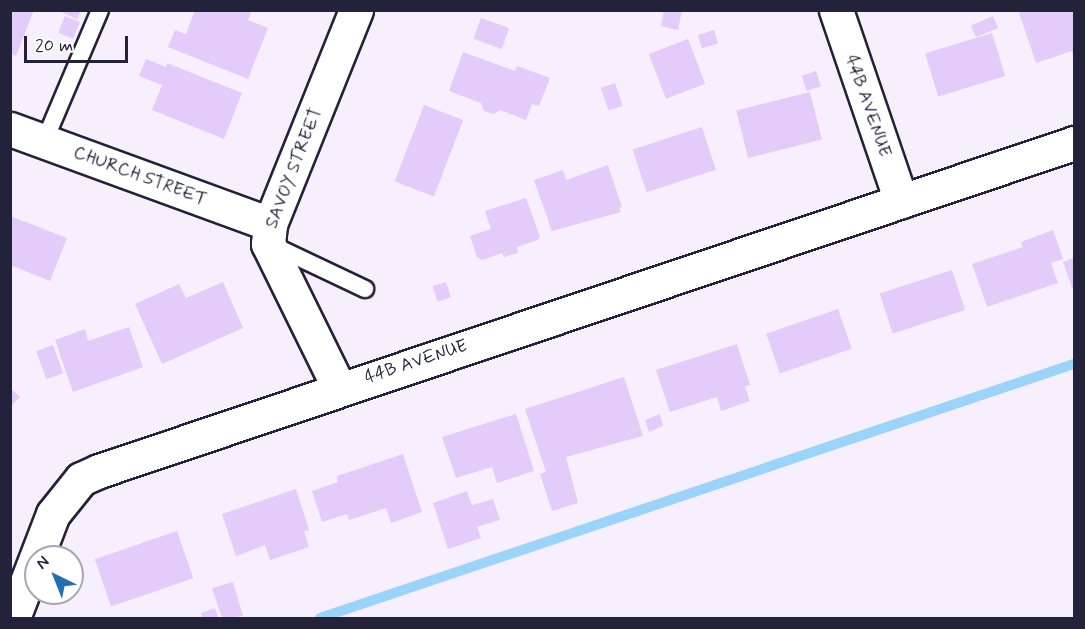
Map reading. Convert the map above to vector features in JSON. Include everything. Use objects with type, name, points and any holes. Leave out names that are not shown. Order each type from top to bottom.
[{"type":"street","name":"SAVOY STREET","points":[[339,388],[269,234],[356,10]]},
{"type":"street","name":"44B AVENUE","points":[[836,10],[901,201]]},
{"type":"street","name":"CHURCH STREET","points":[[10,129],[269,234]]},
{"type":"street","name":"44B AVENUE","points":[[14,618],[53,514],[81,479],[339,388],[1074,143]]},
{"type":"lane","points":[[44,142],[100,10]]},
{"type":"lane","points":[[269,234],[365,289]]},
{"type":"building","points":[[10,10],[34,10],[16,56],[10,53]]},
{"type":"building","points":[[57,10],[81,10],[77,19]]},
{"type":"building","points":[[195,10],[252,10],[248,20],[268,28],[248,79],[168,47],[175,30],[186,34]]},
{"type":"building","points":[[664,10],[682,10],[678,30],[661,26]]},
{"type":"building","points":[[1018,10],[1074,10],[1074,58],[1072,51],[1036,63]]},
{"type":"building","points":[[65,16],[80,22],[73,39],[58,33]]},
{"type":"building","points":[[993,16],[998,28],[976,37],[971,25]]},
{"type":"building","points":[[481,18],[509,28],[502,49],[473,39]]},
{"type":"building","points":[[714,30],[718,43],[702,48],[698,35]]},
{"type":"building","points":[[992,33],[1005,76],[938,96],[925,53]]},
{"type":"building","points":[[688,39],[705,84],[666,99],[649,54]]},
{"type":"building","points":[[463,52],[515,71],[517,66],[550,78],[539,106],[532,104],[526,120],[500,110],[494,114],[484,111],[481,103],[449,91]]},
{"type":"building","points":[[146,59],[166,67],[167,63],[242,93],[224,139],[152,110],[162,85],[139,76]]},
{"type":"building","points":[[816,71],[821,86],[807,91],[802,76]]},
{"type":"building","points":[[615,83],[623,106],[609,111],[601,88]]},
{"type":"building","points":[[810,92],[822,140],[748,158],[736,110]]},
{"type":"building","points":[[424,105],[463,120],[434,197],[395,182]]},
{"type":"building","points":[[702,127],[716,170],[646,192],[633,150]]},
{"type":"building","points":[[608,165],[622,207],[619,208],[621,212],[552,231],[534,180],[563,170],[566,180]]},
{"type":"building","points":[[526,198],[540,237],[517,247],[518,253],[504,257],[502,253],[482,260],[477,257],[470,236],[491,229],[485,211]]},
{"type":"building","points":[[10,216],[67,238],[50,281],[10,265]]},
{"type":"building","points":[[1053,230],[1063,259],[1051,263],[1058,283],[987,307],[972,264],[1023,247],[1021,242]]},
{"type":"building","points":[[1074,258],[1074,287],[1072,288],[1063,262]]},
{"type":"building","points":[[952,270],[965,310],[893,333],[880,293]]},
{"type":"building","points":[[223,282],[243,328],[162,364],[135,304],[179,284],[186,298]]},
{"type":"building","points":[[446,282],[451,297],[438,302],[433,286]]},
{"type":"building","points":[[838,309],[852,349],[780,373],[766,334]]},
{"type":"building","points":[[129,327],[143,367],[73,392],[55,340],[85,329],[88,341]]},
{"type":"building","points":[[737,344],[750,385],[745,386],[750,401],[721,411],[717,397],[670,412],[656,370]]},
{"type":"building","points":[[53,345],[63,373],[46,379],[36,351]]},
{"type":"building","points":[[624,377],[643,436],[566,457],[578,503],[552,511],[540,474],[546,472],[525,409]]},
{"type":"building","points":[[10,388],[20,397],[10,407]]},
{"type":"building","points":[[516,414],[534,471],[497,483],[492,467],[456,478],[442,437]]},
{"type":"building","points":[[660,414],[663,426],[649,432],[645,420]]},
{"type":"building","points":[[403,454],[422,512],[391,523],[386,508],[349,520],[347,514],[322,522],[312,491],[338,482],[337,476]]},
{"type":"building","points":[[296,489],[309,530],[304,531],[309,547],[270,560],[265,545],[236,556],[222,514]]},
{"type":"building","points":[[467,491],[472,505],[493,499],[500,520],[477,527],[481,538],[448,549],[433,503]]},
{"type":"building","points":[[177,531],[193,578],[111,607],[95,559]]},
{"type":"building","points":[[233,582],[243,616],[222,618],[212,588]]},
{"type":"building","points":[[215,608],[218,618],[203,618],[201,613]]},
{"type":"waterway","points":[[320,618],[1074,364]]}]
